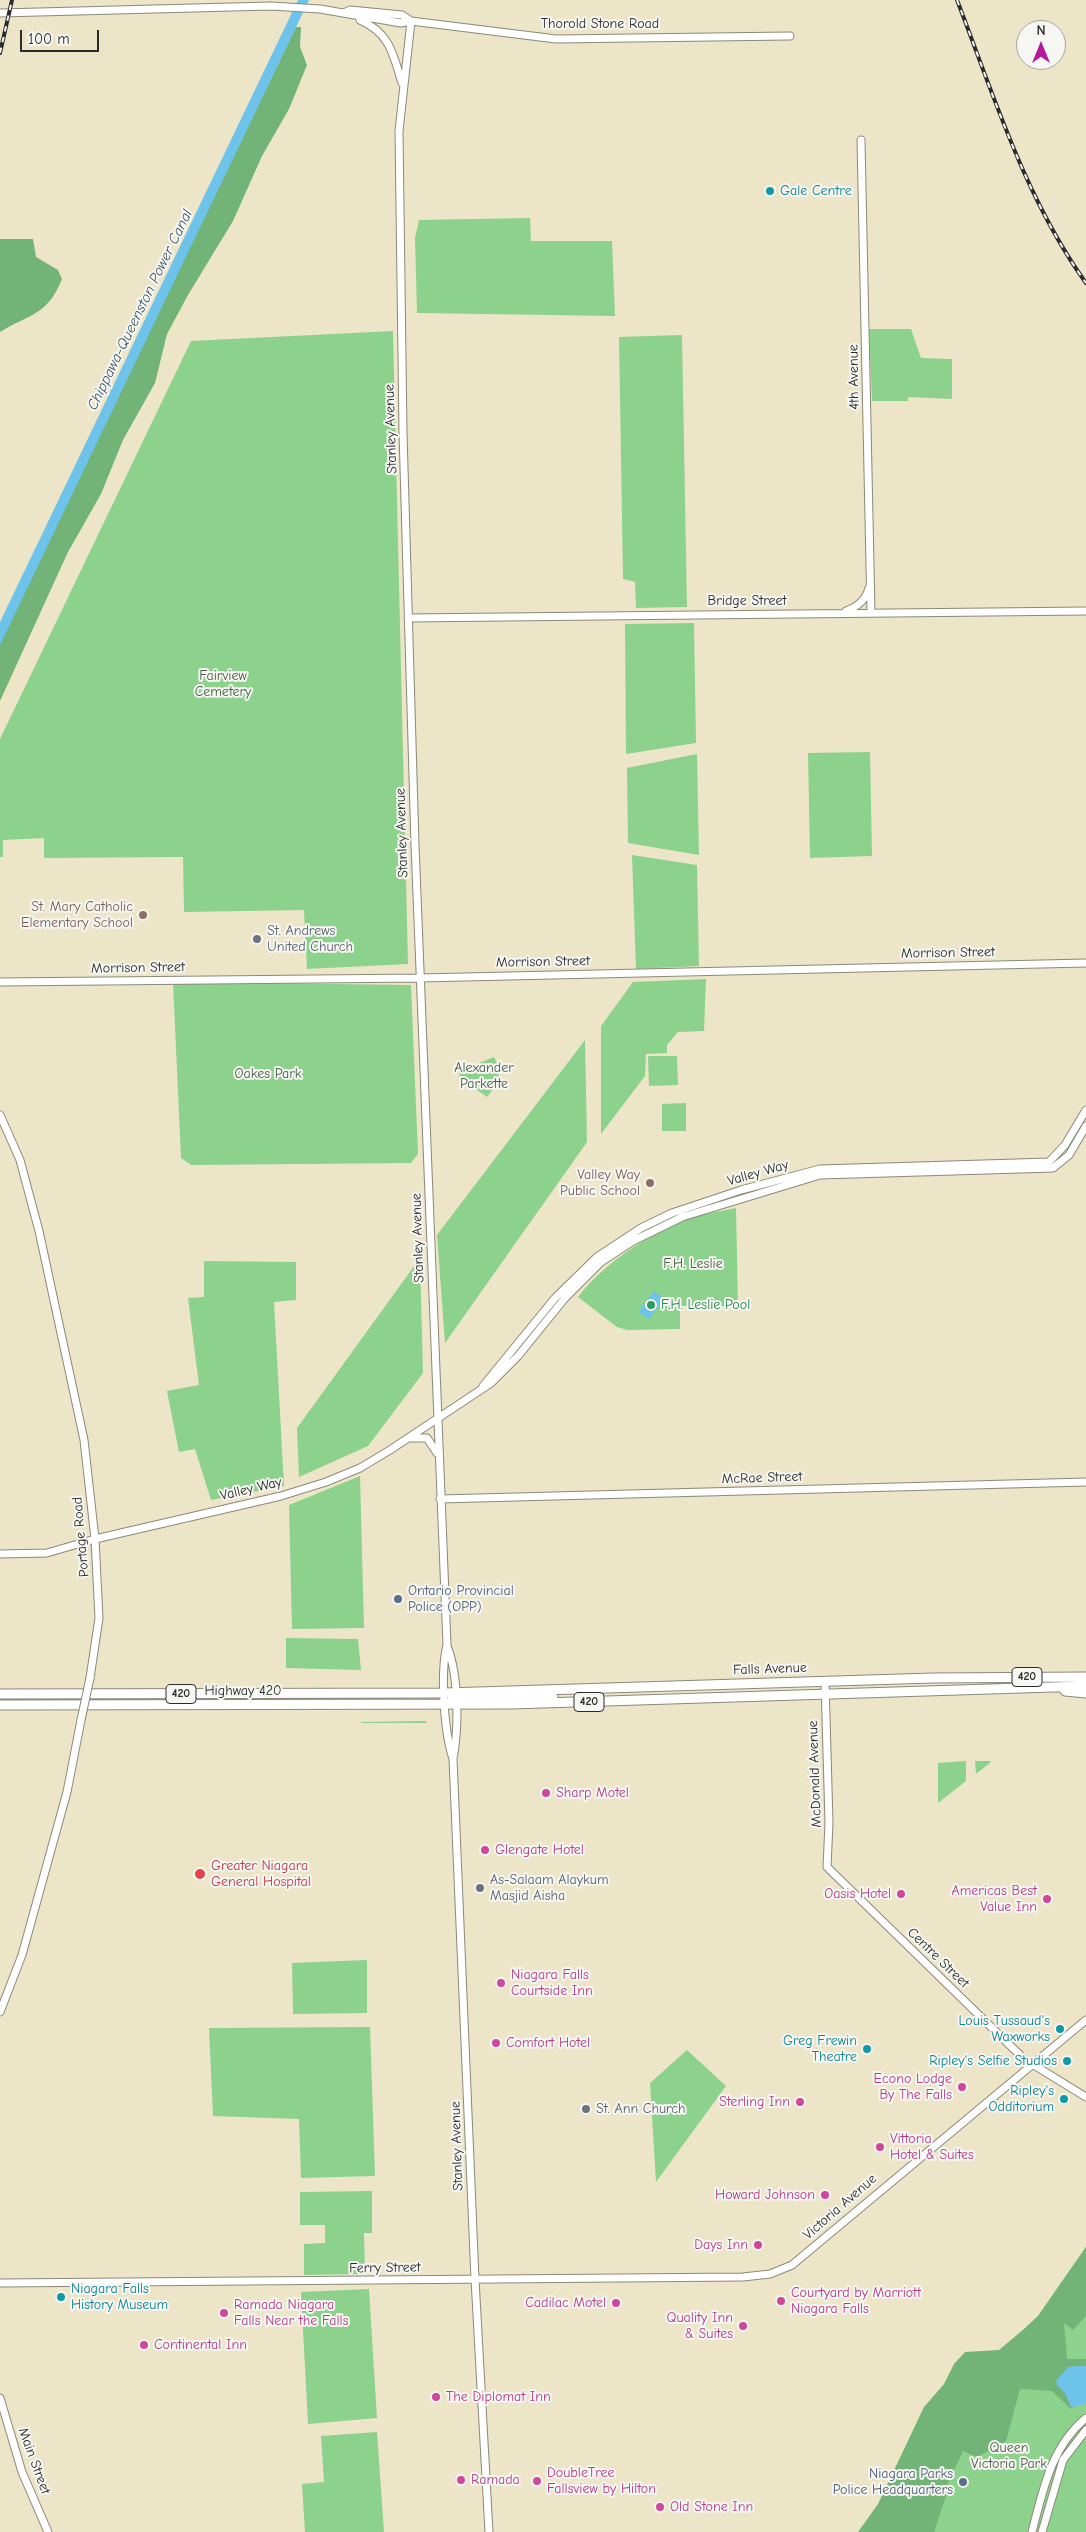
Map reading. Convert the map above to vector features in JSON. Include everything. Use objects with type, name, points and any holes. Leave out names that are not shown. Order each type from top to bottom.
[{"type":"highway","name":"Falls Avenue","points":[[451,1699],[824,1681],[1086,1677]]},
{"type":"highway","name":"Falls Avenue","points":[[451,1699],[825,1695],[1086,1686]]},
{"type":"highway","points":[[1027,1689],[1086,1693]]},
{"type":"highway","name":"Highway 420","points":[[0,1694],[451,1699]]},
{"type":"highway","name":"Highway 420","points":[[0,1705],[451,1699]]},
{"type":"street","points":[[263,0],[271,6]]},
{"type":"street","name":"Thorold Stone Road","points":[[0,13],[236,3],[314,8],[401,23],[411,21],[556,39],[790,36]]},
{"type":"street","points":[[344,13],[374,26],[383,34],[392,51],[404,88]]},
{"type":"street","name":"Stanley Avenue","points":[[411,21],[399,131],[408,618],[440,1499],[447,1645],[453,1660],[451,1699],[456,1734],[453,1759],[475,2279],[489,2532]]},
{"type":"street","name":"4th Avenue","points":[[861,140],[871,613]]},
{"type":"street","points":[[841,613],[860,603],[867,595],[870,583]]},
{"type":"street","name":"Bridge Street","points":[[408,618],[1086,611]]},
{"type":"street","name":"Morrison Street","points":[[0,982],[420,978],[1086,963]]},
{"type":"street","name":"Valley Way","points":[[0,1554],[47,1553],[95,1539],[292,1493],[360,1468],[437,1419],[483,1386],[555,1298],[578,1275],[610,1248],[657,1220],[698,1204],[820,1169],[1049,1162],[1065,1145],[1086,1110]]},
{"type":"street","name":"Portage Road","points":[[0,1115],[20,1160],[44,1252],[84,1440],[95,1539],[99,1618],[90,1678],[67,1792],[20,1960],[0,2012]]},
{"type":"street","name":"Valley Way","points":[[483,1386],[491,1383],[510,1365],[560,1303],[601,1262],[633,1241],[668,1222],[820,1175],[1053,1168],[1069,1155],[1086,1126]]},
{"type":"street","points":[[406,1439],[417,1436],[428,1438],[434,1446],[439,1459]]},
{"type":"street","name":"McRae Street","points":[[440,1499],[1086,1482]]},
{"type":"street","name":"McDonald Avenue","points":[[824,1681],[829,1822],[828,1867]]},
{"type":"street","name":"Centre Street","points":[[828,1867],[1033,2065],[1086,2097]]},
{"type":"street","name":"Victoria Avenue","points":[[770,2274],[790,2267],[926,2151],[1086,2020]]},
{"type":"street","name":"Ferry Street","points":[[0,2283],[743,2277],[770,2274]]},
{"type":"street","name":"Main Street","points":[[0,2398],[22,2472],[48,2532]]},
{"type":"street","points":[[1032,2532],[1051,2466],[1068,2437],[1086,2418]]},
{"type":"street","points":[[1042,2532],[1052,2490],[1063,2460],[1086,2430]]},
{"type":"green space","points":[[296,27],[301,27],[300,47],[307,65],[289,109],[262,156],[233,221],[188,295],[167,334],[155,383],[123,440],[101,494],[68,552],[0,701],[0,640]]},
{"type":"green space","points":[[530,218],[531,241],[612,241],[615,316],[417,313],[415,238],[419,220]]},
{"type":"green space","points":[[0,239],[33,239],[36,257],[58,270],[62,279],[44,307],[0,332]]},
{"type":"green space","points":[[869,329],[911,329],[921,358],[952,359],[952,399],[908,397],[908,401],[872,401]]},
{"type":"green space","name":"Fairview Cemetery","points":[[393,331],[408,964],[307,969],[304,910],[184,912],[183,857],[44,858],[44,838],[3,840],[3,857],[0,857],[0,739],[191,341]]},
{"type":"green space","points":[[682,335],[687,607],[636,608],[635,582],[623,579],[619,337]]},
{"type":"green space","points":[[694,623],[696,743],[626,754],[625,624]]},
{"type":"green space","points":[[870,752],[872,856],[810,858],[808,753]]},
{"type":"green space","points":[[697,754],[699,855],[628,843],[627,768]]},
{"type":"green space","points":[[632,855],[697,865],[699,966],[636,969]]},
{"type":"green space","points":[[706,979],[704,1031],[678,1032],[667,1045],[667,1053],[646,1054],[645,1076],[601,1134],[601,1026],[633,982]]},
{"type":"green space","name":"Oakes Park","points":[[173,982],[411,985],[418,1154],[411,1163],[191,1165],[181,1158]]},
{"type":"green space","points":[[585,1040],[587,1142],[445,1343],[437,1235]]},
{"type":"green space","points":[[648,1056],[677,1056],[678,1085],[649,1086]]},
{"type":"green space","name":"Alexander Parkette","points":[[494,1057],[499,1073],[497,1083],[487,1097],[460,1078],[459,1071]]},
{"type":"green space","points":[[686,1103],[686,1131],[662,1131],[662,1104]]},
{"type":"green space","name":"F.H. Leslie","points":[[736,1208],[738,1306],[680,1306],[680,1329],[627,1330],[617,1327],[578,1297],[601,1272],[644,1240],[691,1218]]},
{"type":"green space","points":[[420,1258],[423,1373],[368,1446],[299,1477],[297,1428]]},
{"type":"green space","points":[[204,1261],[296,1262],[296,1300],[274,1302],[284,1486],[211,1500],[195,1449],[179,1452],[167,1391],[199,1385],[188,1298],[204,1297]]},
{"type":"green space","points":[[360,1476],[364,1628],[292,1629],[289,1505]]},
{"type":"green space","points":[[286,1638],[358,1639],[361,1670],[286,1668]]},
{"type":"green space","points":[[426,1721],[426,1723],[361,1723],[361,1722]]},
{"type":"green space","points":[[966,1761],[966,1781],[938,1803],[938,1763]]},
{"type":"green space","points":[[975,1761],[990,1761],[991,1762],[976,1774]]},
{"type":"green space","points":[[367,1960],[367,2013],[293,2014],[292,1963]]},
{"type":"green space","points":[[370,2027],[375,2176],[301,2178],[299,2119],[213,2116],[209,2028]]},
{"type":"green space","points":[[687,2050],[726,2086],[656,2182],[650,2083]]},
{"type":"green space","points":[[372,2191],[372,2233],[364,2233],[365,2274],[304,2275],[304,2244],[325,2243],[325,2225],[300,2225],[300,2192]]},
{"type":"green space","name":"Queen Victoria Park","points":[[1086,2247],[1086,2532],[893,2532],[1024,2329],[1038,2316]]},
{"type":"green space","points":[[1086,2247],[1086,2316],[1073,2330],[1064,2323],[1067,2359],[1086,2359],[1086,2394],[1071,2409],[1052,2391],[1020,2389],[1006,2441],[977,2457],[963,2451],[944,2491],[947,2493],[934,2532],[858,2532],[878,2504],[924,2407],[944,2384],[954,2364],[965,2352],[999,2350],[1024,2329],[1038,2316]]},
{"type":"green space","points":[[369,2289],[377,2418],[308,2424],[301,2292]]},
{"type":"green space","points":[[377,2432],[384,2532],[305,2532],[302,2484],[324,2482],[321,2436]]},
{"type":"water","name":"Chippawa-Queenston Power Canal","points":[[298,0],[309,0],[0,645],[0,622]]},
{"type":"water","name":"F.H. Leslie Pool","points":[[654,1291],[664,1299],[649,1319],[638,1312]]},
{"type":"water","points":[[1086,2366],[1086,2404],[1071,2407],[1065,2393],[1056,2381],[1068,2367]]},
{"type":"railway","points":[[0,53],[12,0]]},
{"type":"railway","points":[[957,0],[998,109],[1028,181],[1064,250],[1086,283]]},
{"type":"place","name":"Gale Centre","points":[[770,191]]},
{"type":"place","name":"St. Mary Catholic Elementary School","points":[[143,915]]},
{"type":"place","name":"St. Andrews United Church","points":[[257,939]]},
{"type":"place","name":"Valley Way Public School","points":[[650,1183]]},
{"type":"place","name":"F.H. Leslie Pool","points":[[651,1305]]},
{"type":"place","name":"Ontario Provincial Police (OPP)","points":[[398,1599]]},
{"type":"place","name":"Sharp Motel","points":[[546,1793]]},
{"type":"place","name":"Glengate Hotel","points":[[485,1850]]},
{"type":"place","name":"Greater Niagara General Hospital","points":[[200,1874]]},
{"type":"place","name":"As-Salaam Alaykum Masjid Aisha","points":[[480,1888]]},
{"type":"place","name":"Oasis Hotel","points":[[901,1894]]},
{"type":"place","name":"Americas Best Value Inn","points":[[1047,1899]]},
{"type":"place","name":"Niagara Falls Courtside Inn","points":[[501,1983]]},
{"type":"place","name":"Louis Tussaud's Waxworks","points":[[1060,2029]]},
{"type":"place","name":"Comfort Hotel","points":[[496,2043]]},
{"type":"place","name":"Greg Frewin Theatre","points":[[867,2049]]},
{"type":"place","name":"Ripley's Selfie Studios","points":[[1067,2061]]},
{"type":"place","name":"Econo Lodge By The Falls","points":[[962,2087]]},
{"type":"place","name":"Ripley's Odditorium","points":[[1064,2099]]},
{"type":"place","name":"Sterling Inn","points":[[800,2102]]},
{"type":"place","name":"St. Ann Church","points":[[586,2109]]},
{"type":"place","name":"Vittoria Hotel & Suites","points":[[880,2147]]},
{"type":"place","name":"Howard Johnson","points":[[825,2195]]},
{"type":"place","name":"Days Inn","points":[[758,2245]]},
{"type":"place","name":"Niagara Falls History Museum","points":[[61,2297]]},
{"type":"place","name":"Courtyard by Marriott Niagara Falls","points":[[781,2301]]},
{"type":"place","name":"Cadilac Motel","points":[[616,2303]]},
{"type":"place","name":"Ramada Niagara Falls Near the Falls","points":[[224,2313]]},
{"type":"place","name":"Quality Inn & Suites","points":[[743,2326]]},
{"type":"place","name":"Continental Inn","points":[[144,2345]]},
{"type":"place","name":"The Diplomat Inn","points":[[436,2397]]},
{"type":"place","name":"Ramada","points":[[461,2480]]},
{"type":"place","name":"DoubleTree Fallsview by Hilton","points":[[537,2481]]},
{"type":"place","name":"Niagara Parks Police Headquarters","points":[[963,2482]]},
{"type":"place","name":"Old Stone Inn","points":[[660,2507]]}]
